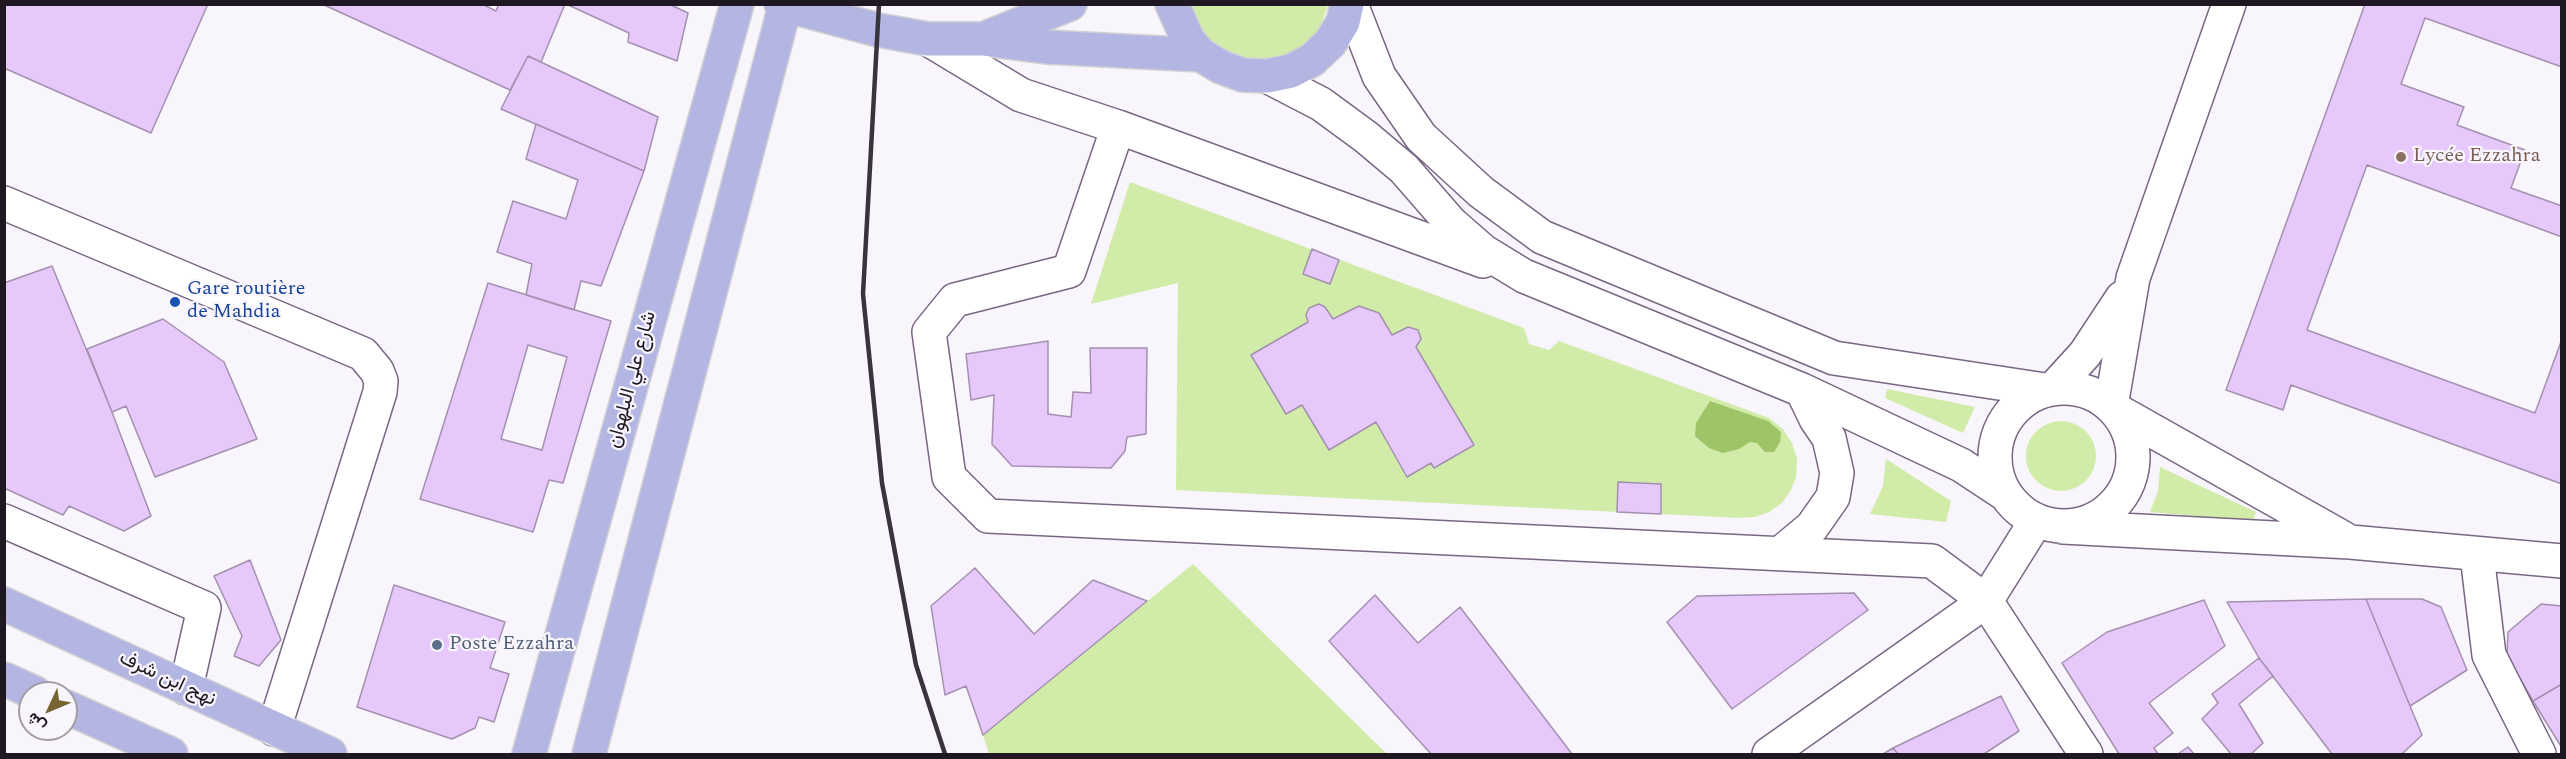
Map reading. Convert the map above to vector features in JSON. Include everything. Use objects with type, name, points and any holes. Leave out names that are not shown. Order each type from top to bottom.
[{"type":"main road","name":"شارع علي البلهوان","points":[[529,754],[737,4]]},
{"type":"main road","points":[[983,39],[1070,4]]},
{"type":"main road","points":[[1172,4],[1188,40],[1201,55],[1221,67],[1243,75],[1267,76],[1291,71],[1312,60],[1330,43],[1343,22],[1349,4]]},
{"type":"main road","points":[[589,754],[784,5],[878,30],[928,39],[983,39],[1046,47],[1201,55]]},
{"type":"main road","name":"نهج ابن شرف","points":[[4,604],[330,754]]},
{"type":"main road","points":[[4,679],[18,685]]},
{"type":"main road","points":[[78,712],[171,754]]},
{"type":"street","points":[[1349,4],[1379,76],[1421,137],[1481,192],[1542,237],[1834,358],[2050,389],[2084,390],[2350,542]]},
{"type":"street","points":[[1769,754],[1986,601],[2049,524],[2090,522],[2113,507],[2128,485],[2133,459],[2129,432],[2113,407],[2124,321],[2133,279],[2229,4]]},
{"type":"street","points":[[928,39],[1021,95],[1118,127],[1524,276],[1802,390],[1961,465],[2005,494]]},
{"type":"street","points":[[1267,76],[1321,104],[1366,137],[1404,169],[1451,223],[1483,250],[1524,276]]},
{"type":"street","points":[[1118,127],[1069,271],[956,300],[929,332],[949,477],[988,516],[1782,552],[1932,561],[1986,601],[2086,754]]},
{"type":"street","points":[[4,203],[363,354],[377,371],[381,381],[380,393],[274,729]]},
{"type":"street","points":[[2133,279],[2098,336],[2050,389],[2026,399],[2010,413],[1999,432],[1994,453],[1996,474],[2005,494],[2018,510],[2049,524],[2350,542],[2562,561]]},
{"type":"street","points":[[1782,552],[1812,526],[1833,497],[1837,473],[1829,438],[1816,419],[1802,390]]},
{"type":"street","points":[[4,521],[204,608],[186,688]]},
{"type":"street","points":[[2477,555],[2488,655],[2539,754]]},
{"type":"green space","points":[[1186,5],[1328,5],[1320,27],[1312,39],[1291,56],[1249,64],[1210,47]]},
{"type":"green space","points":[[1130,182],[1524,328],[1529,344],[1549,350],[1559,341],[1769,418],[1783,429],[1792,443],[1797,459],[1796,477],[1791,490],[1782,503],[1769,512],[1755,517],[1739,518],[1176,490],[1178,283],[1091,304]]},
{"type":"green space","points":[[1887,389],[1975,407],[1963,433],[1885,398]]},
{"type":"green space","points":[[1710,401],[1768,421],[1781,432],[1780,442],[1774,452],[1765,452],[1757,443],[1750,442],[1739,449],[1723,453],[1709,448],[1695,436],[1696,423]]},
{"type":"green space","points":[[2068,421],[2081,427],[2090,436],[2094,442],[2096,456],[2094,470],[2086,481],[2075,489],[2054,491],[2036,481],[2028,470],[2026,449],[2036,431],[2047,423]]},
{"type":"green space","points":[[1886,459],[1951,501],[1946,522],[1870,514],[1883,486]]},
{"type":"green space","points":[[2160,467],[2256,512],[2253,521],[2150,512],[2158,491]]},
{"type":"green space","points":[[1193,564],[1387,754],[989,754],[983,735]]},
{"type":"building","points":[[4,4],[208,4],[151,133],[4,68]]},
{"type":"building","points":[[322,4],[482,4],[496,11],[499,4],[565,4],[541,62],[528,56],[510,90]]},
{"type":"building","points":[[566,4],[669,4],[688,13],[677,61],[628,42],[629,33]]},
{"type":"building","points":[[2365,4],[2562,4],[2562,67],[2425,18],[2401,84],[2464,107],[2457,125],[2525,150],[2511,188],[2562,206],[2562,237],[2367,165],[2307,330],[2535,413],[2562,339],[2562,484],[2291,385],[2283,410],[2226,390]]},
{"type":"building","points":[[528,56],[658,117],[644,171],[501,109]]},
{"type":"building","points":[[536,124],[644,171],[601,286],[581,281],[574,310],[526,295],[532,264],[497,252],[513,201],[566,219],[578,180],[526,159]]},
{"type":"building","points":[[1312,249],[1339,260],[1330,284],[1303,274]]},
{"type":"building","points":[[52,266],[112,412],[151,516],[124,531],[69,506],[63,515],[4,488],[4,283]]},
{"type":"building","points":[[488,283],[611,321],[563,483],[549,480],[533,532],[420,499]],"holes":[[[528,345],[567,357],[542,450],[501,439]]]},
{"type":"building","points":[[1319,304],[1325,307],[1333,319],[1359,306],[1379,313],[1392,335],[1408,327],[1418,330],[1421,339],[1416,347],[1474,445],[1434,468],[1431,463],[1407,477],[1376,422],[1329,450],[1302,405],[1286,414],[1251,355],[1308,322],[1306,315],[1309,308]]},
{"type":"building","points":[[163,319],[224,362],[257,439],[155,477],[126,406],[112,412],[87,349]]},
{"type":"building","points":[[1048,341],[1048,414],[1071,417],[1073,392],[1091,393],[1090,348],[1147,348],[1146,434],[1127,437],[1125,451],[1111,468],[1012,466],[992,444],[994,395],[971,400],[966,354]]},
{"type":"building","points":[[1618,482],[1661,484],[1661,514],[1617,512]]},
{"type":"building","points":[[250,560],[281,640],[259,666],[234,656],[242,636],[214,576]]},
{"type":"building","points":[[975,568],[1034,634],[1093,580],[1147,601],[983,735],[966,686],[945,695],[931,606]]},
{"type":"building","name":"Poste Ezzahra","points":[[394,585],[505,622],[490,668],[509,674],[494,722],[479,717],[475,728],[452,739],[357,707]]},
{"type":"building","points":[[1854,593],[1868,610],[1732,709],[1667,622],[1697,596]]},
{"type":"building","points":[[1375,595],[1418,643],[1460,607],[1572,754],[1431,754],[1329,641]]},
{"type":"building","points":[[2366,599],[2422,735],[2402,754],[2332,754],[2259,658],[2227,602]]},
{"type":"building","points":[[2366,599],[2422,599],[2441,607],[2467,670],[2410,706]]},
{"type":"building","points":[[2204,600],[2225,646],[2149,703],[2173,733],[2154,748],[2158,754],[2119,754],[2062,663],[2107,632]]},
{"type":"building","points":[[2541,604],[2562,606],[2562,684],[2533,701],[2507,656],[2508,632]]},
{"type":"building","points":[[2259,658],[2273,676],[2239,704],[2263,743],[2251,754],[2231,754],[2202,719],[2218,703],[2212,694]]},
{"type":"building","points":[[2562,684],[2562,748],[2533,701]]},
{"type":"building","points":[[2001,696],[2019,731],[1984,754],[1898,754],[1893,748]]},
{"type":"building","points":[[2188,747],[2194,754],[2178,754]]},
{"type":"building","points":[[1893,748],[1898,754],[1883,754]]},
{"type":"railway","points":[[879,4],[863,294],[882,483],[916,665],[945,754]]},
{"type":"place","name":"Lycée Ezzahra","points":[[2401,157]]},
{"type":"place","name":"Gare routière de Mahdia","points":[[175,302]]},
{"type":"place","name":"Poste Ezzahra","points":[[437,645]]}]
